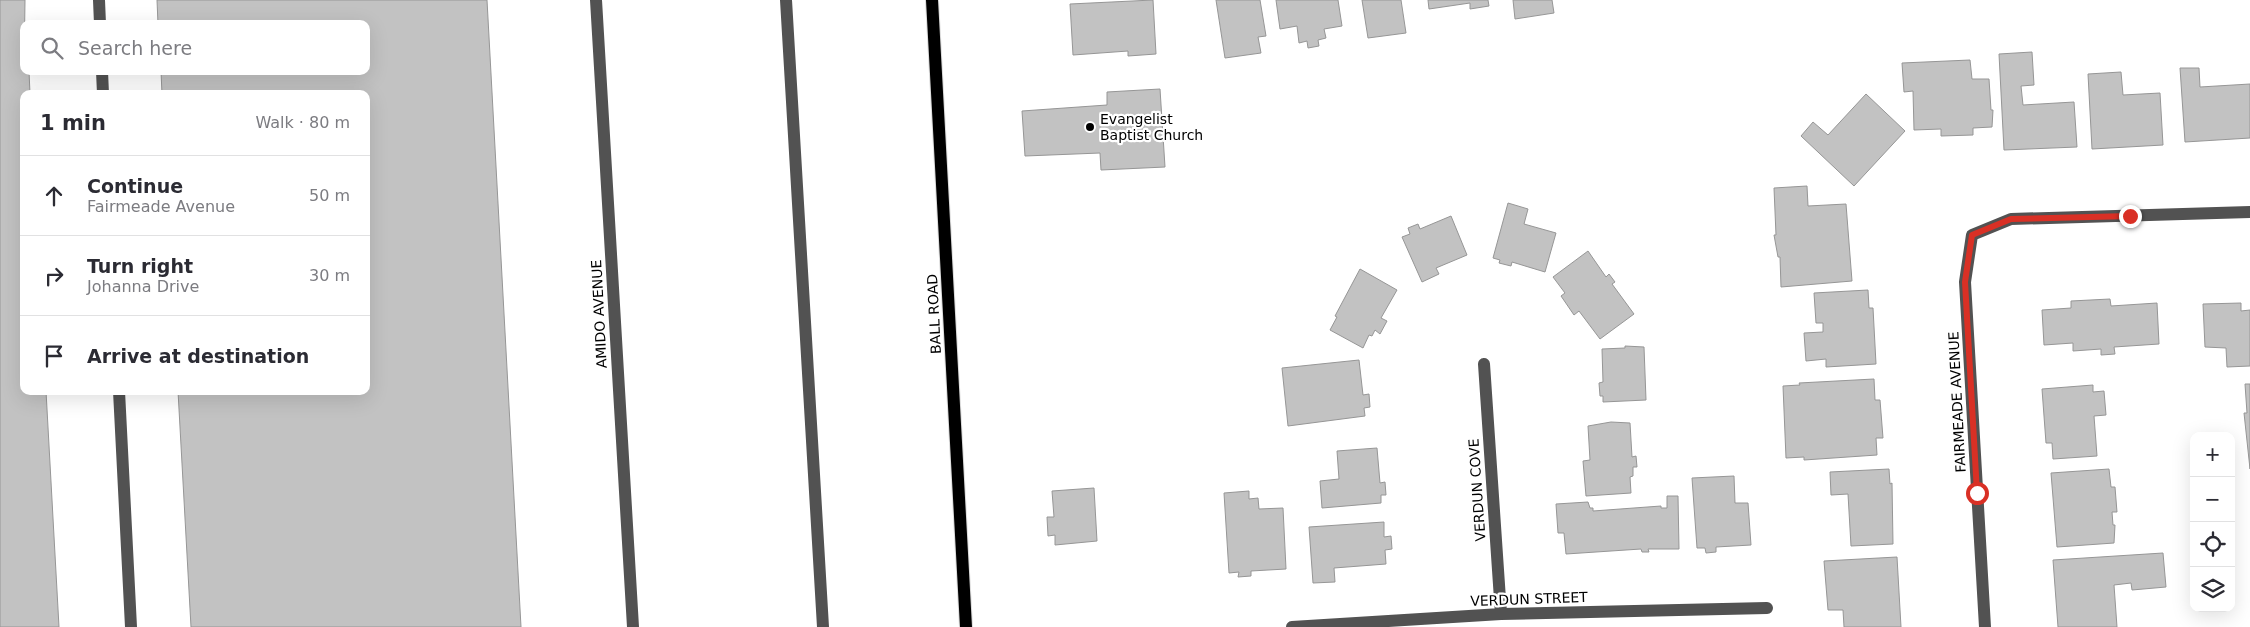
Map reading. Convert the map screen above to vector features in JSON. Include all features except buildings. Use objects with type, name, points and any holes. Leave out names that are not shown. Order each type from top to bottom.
[{"type":"main road","name":"BALL ROAD","points":[[932,0],[966,627]]},
{"type":"street","points":[[99,0],[100,20]]},
{"type":"street","name":"AMIDO AVENUE","points":[[596,0],[633,627]]},
{"type":"street","points":[[786,0],[823,627]]},
{"type":"street","points":[[102,75],[103,90]]},
{"type":"street","name":"FAIRMEADE AVENUE","points":[[1984,627],[1965,282],[1972,235],[2011,219],[2250,212]]},
{"type":"street","name":"VERDUN COVE","points":[[1484,364],[1501,614]]},
{"type":"street","points":[[118,395],[130,627]]},
{"type":"street","name":"VERDUN STREET","points":[[1292,627],[1501,614],[1767,608]]},
{"type":"place","name":"Evangelist Baptist Church","points":[[1090,127]]},
{"type":"route","points":[[1977,493],[1965,282],[1972,235],[2011,219],[2130,216]]}]
